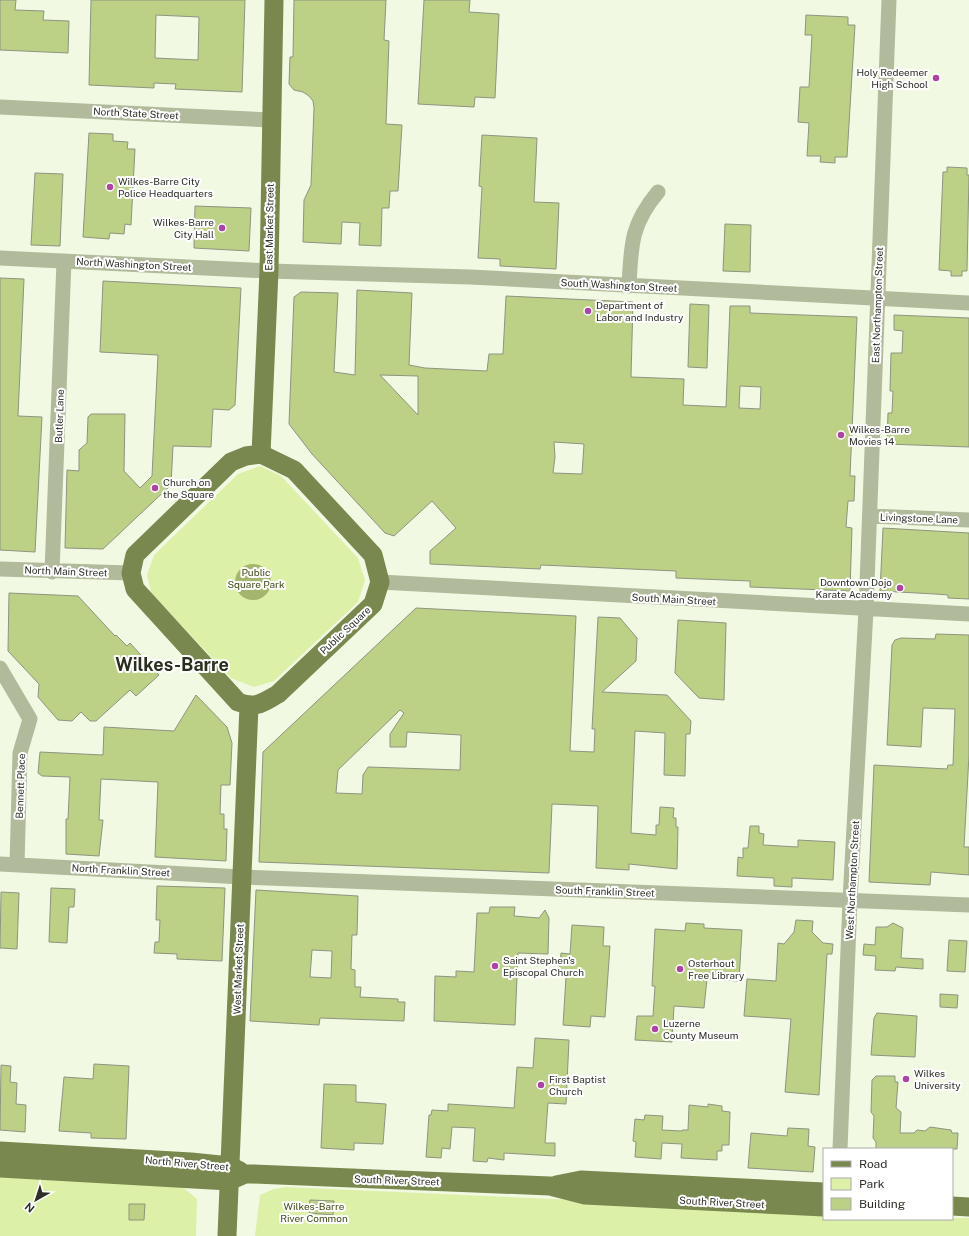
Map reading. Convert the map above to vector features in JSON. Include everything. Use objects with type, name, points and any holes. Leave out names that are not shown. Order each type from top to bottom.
[{"type":"main road","name":"East Market Street","points":[[262,454],[269,270],[274,0]]},
{"type":"main road","points":[[249,706],[238,702],[135,589],[131,573],[135,554],[231,462],[246,456],[262,454],[294,470],[373,555],[380,582]]},
{"type":"main road","name":"Public Square","points":[[249,706],[261,704],[278,694],[373,604],[380,582]]},
{"type":"main road","name":"West Market Street","points":[[227,1234],[235,1174],[242,877],[249,706]]},
{"type":"main road","name":"North River Street","points":[[0,1151],[235,1174]]},
{"type":"main road","name":"North River Street","points":[[0,1168],[235,1174]]},
{"type":"main road","name":"South River Street","points":[[235,1174],[550,1186],[585,1195],[823,1208]]},
{"type":"main road","name":"South River Street","points":[[550,1186],[581,1180],[823,1192]]},
{"type":"main road","points":[[953,1206],[969,1207]]},
{"type":"street","name":"East Northampton Street","points":[[866,610],[876,298],[889,0]]},
{"type":"street","name":"North State Street","points":[[0,107],[271,120]]},
{"type":"street","points":[[629,286],[632,240],[636,226],[644,210],[658,192]]},
{"type":"street","name":"North Washington Street","points":[[0,258],[269,270]]},
{"type":"street","name":"Butler Lane","points":[[52,572],[64,261]]},
{"type":"street","name":"South Washington Street","points":[[269,270],[470,277],[969,303]]},
{"type":"street","name":"Livingstone Lane","points":[[870,516],[969,520]]},
{"type":"street","name":"North Main Street","points":[[0,570],[131,573]]},
{"type":"street","name":"South Main Street","points":[[380,582],[866,610],[969,614]]},
{"type":"street","name":"West Northampton Street","points":[[840,1148],[850,900],[866,610]]},
{"type":"street","name":"Bennett Place","points":[[0,668],[30,719],[20,753],[17,865]]},
{"type":"street","name":"North Franklin Street","points":[[0,864],[242,877]]},
{"type":"street","name":"South Franklin Street","points":[[242,877],[969,905]]},
{"type":"green space","name":"Public Square Park","points":[[260,466],[281,476],[358,558],[365,580],[358,602],[274,681],[254,687],[231,678],[151,593],[147,575],[154,555],[238,474]]},
{"type":"green space","points":[[0,1172],[168,1181],[185,1189],[197,1199],[196,1236],[0,1236]]},
{"type":"green space","name":"Wilkes-Barre River Common","points":[[285,1187],[823,1211],[823,1220],[953,1220],[953,1218],[969,1218],[969,1236],[255,1236],[260,1195],[274,1189]]},
{"type":"shaded area","points":[[253,564],[266,569],[271,582],[266,595],[253,600],[240,595],[235,582],[240,569]]},
{"type":"building","points":[[0,0],[16,0],[15,10],[44,11],[43,20],[69,21],[68,53],[0,50]]},
{"type":"building","points":[[91,0],[245,0],[242,92],[175,89],[176,84],[154,83],[154,88],[89,85]],"holes":[[[156,15],[199,17],[198,60],[155,58]]]},
{"type":"building","points":[[294,0],[386,0],[384,40],[389,41],[386,124],[402,125],[398,191],[390,191],[389,208],[382,208],[381,246],[359,245],[360,223],[342,222],[341,244],[303,242],[304,200],[311,185],[314,108],[313,101],[309,96],[303,92],[294,90],[289,84],[290,57],[293,57]]},
{"type":"building","points":[[424,0],[470,0],[469,12],[499,14],[495,98],[475,97],[474,107],[418,104]]},
{"type":"building","points":[[806,15],[848,17],[848,25],[855,25],[847,157],[835,157],[835,163],[820,162],[821,156],[807,156],[809,123],[798,122],[800,87],[809,87],[812,35],[805,35]]},
{"type":"building","name":"Wilkes-Barre City Police Headquarters","points":[[89,133],[113,134],[113,141],[128,142],[127,149],[135,149],[131,225],[125,224],[124,234],[110,233],[109,239],[83,237]]},
{"type":"building","points":[[482,135],[537,138],[534,202],[559,203],[556,269],[500,266],[500,259],[478,258],[482,187],[479,186]]},
{"type":"building","points":[[947,167],[967,168],[967,175],[969,175],[967,271],[962,271],[962,276],[951,276],[951,271],[939,270],[943,172],[947,172]]},
{"type":"building","points":[[35,173],[63,174],[60,246],[31,245]]},
{"type":"building","name":"Wilkes-Barre City Hall","points":[[195,206],[251,208],[249,251],[194,248]]},
{"type":"building","points":[[725,224],[751,225],[750,272],[723,271]]},
{"type":"building","points":[[0,278],[24,279],[18,416],[42,417],[35,552],[0,550]]},
{"type":"building","points":[[103,281],[241,288],[235,405],[229,410],[213,409],[211,447],[173,446],[171,485],[103,549],[65,548],[67,470],[79,471],[79,450],[87,443],[88,417],[91,414],[125,414],[124,471],[140,488],[152,476],[158,355],[100,352]]},
{"type":"building","points":[[357,290],[412,293],[409,365],[425,368],[487,371],[489,354],[503,354],[506,296],[633,302],[631,377],[684,379],[683,405],[726,407],[730,306],[750,306],[750,313],[857,317],[850,476],[855,476],[854,501],[848,501],[846,527],[852,528],[850,591],[750,587],[750,581],[676,578],[676,571],[541,565],[540,569],[430,564],[430,551],[456,528],[432,501],[394,536],[385,533],[312,454],[289,424],[294,297],[301,292],[338,293],[334,372],[355,375]],"holes":[[[380,375],[418,376],[418,415]],[[740,386],[761,387],[760,409],[739,408]],[[554,442],[584,444],[582,474],[553,473],[555,457]]]},
{"type":"building","points":[[690,304],[709,305],[707,368],[688,367]]},
{"type":"building","points":[[894,315],[969,318],[969,447],[887,444],[888,413],[892,413],[893,391],[890,391],[891,353],[902,353],[903,331],[894,330]]},
{"type":"building","points":[[883,528],[969,533],[969,599],[948,598],[948,595],[880,591]]},
{"type":"building","points":[[9,593],[78,596],[115,636],[116,635],[127,646],[130,643],[159,675],[136,696],[130,690],[96,721],[90,721],[81,712],[72,721],[58,720],[38,697],[39,684],[8,651]]},
{"type":"building","points":[[416,608],[576,616],[570,751],[594,752],[595,729],[592,729],[598,617],[620,618],[637,638],[636,661],[602,692],[667,695],[691,721],[690,734],[686,734],[685,776],[664,775],[665,733],[635,731],[631,833],[656,835],[656,825],[659,825],[660,807],[674,808],[673,818],[676,818],[676,827],[678,827],[677,869],[629,864],[629,870],[596,868],[598,806],[552,804],[549,873],[259,862],[263,752]],"holes":[[[400,710],[404,713],[390,734],[390,747],[406,747],[407,732],[461,735],[460,770],[368,767],[363,775],[362,794],[336,793],[338,770]]]},
{"type":"building","points":[[678,620],[726,623],[724,700],[699,698],[675,673]]},
{"type":"building","points":[[936,634],[969,635],[969,755],[964,847],[969,847],[969,875],[931,872],[930,885],[869,882],[874,765],[947,769],[948,765],[953,765],[955,709],[923,708],[921,747],[887,745],[892,645],[895,640],[901,638],[935,639]]},
{"type":"building","points":[[196,695],[227,727],[232,743],[230,785],[221,785],[220,814],[224,814],[224,829],[227,829],[226,861],[155,857],[158,782],[101,779],[99,820],[103,820],[99,856],[66,854],[66,819],[68,819],[70,777],[42,776],[38,773],[40,752],[103,755],[104,727],[174,731]]},
{"type":"building","points":[[750,826],[759,826],[759,833],[764,834],[763,845],[798,847],[798,840],[835,842],[833,880],[792,878],[792,887],[774,886],[774,878],[737,876],[738,857],[743,858],[743,848],[748,848]]},
{"type":"building","points":[[157,886],[225,888],[222,961],[177,959],[177,954],[154,953],[155,942],[159,942],[160,920],[156,920]]},
{"type":"building","points":[[51,888],[75,889],[74,907],[69,907],[67,943],[49,942]]},
{"type":"building","points":[[256,890],[358,896],[357,935],[352,935],[351,969],[355,970],[355,987],[361,987],[360,997],[398,999],[398,1002],[405,1002],[404,1021],[320,1018],[319,1025],[250,1021]],"holes":[[[312,950],[332,951],[331,978],[310,977]]]},
{"type":"building","points":[[1,892],[19,893],[17,949],[0,948]]},
{"type":"building","name":"Saint Stephen's Episcopal Church","points":[[490,907],[515,907],[514,916],[539,918],[545,910],[549,918],[548,954],[518,953],[515,1025],[434,1021],[435,976],[456,977],[456,971],[474,972],[477,913],[489,913]]},
{"type":"building","points":[[796,920],[813,921],[812,932],[823,943],[833,944],[832,954],[827,954],[819,1095],[785,1092],[791,1019],[744,1016],[747,979],[776,981],[778,943],[784,944],[794,932]]},
{"type":"building","points":[[686,923],[704,924],[704,928],[742,930],[739,981],[707,979],[704,1008],[674,1006],[672,1042],[635,1040],[637,1016],[653,1016],[655,986],[652,986],[655,929],[685,931]]},
{"type":"building","points":[[893,923],[903,928],[901,958],[923,959],[923,969],[896,967],[895,971],[875,970],[876,956],[863,955],[864,944],[875,945],[876,927],[887,927]]},
{"type":"building","points":[[572,925],[604,927],[603,946],[610,946],[605,1017],[591,1016],[590,1027],[563,1025],[566,977],[559,976],[561,953],[570,954]]},
{"type":"building","points":[[949,940],[967,941],[965,972],[947,971]]},
{"type":"building","points":[[940,994],[958,995],[957,1008],[940,1007]]},
{"type":"building","points":[[877,1013],[917,1016],[915,1057],[871,1055],[874,1018]]},
{"type":"building","points":[[535,1038],[569,1040],[566,1104],[548,1103],[545,1143],[555,1143],[555,1156],[504,1153],[504,1160],[488,1158],[487,1162],[473,1161],[475,1128],[452,1127],[450,1149],[442,1148],[441,1158],[426,1157],[429,1115],[431,1115],[432,1110],[448,1111],[448,1104],[514,1108],[517,1067],[533,1068]]},
{"type":"building","points":[[94,1064],[129,1066],[126,1139],[91,1138],[91,1133],[59,1131],[64,1077],[93,1079]]},
{"type":"building","points":[[1,1065],[11,1066],[10,1082],[17,1083],[16,1104],[26,1105],[25,1132],[0,1130]]},
{"type":"building","points":[[876,1076],[895,1076],[895,1082],[898,1082],[896,1108],[901,1112],[900,1133],[914,1133],[917,1130],[925,1131],[930,1127],[951,1130],[952,1133],[958,1133],[957,1149],[876,1148],[876,1142],[873,1138],[874,1116],[871,1112],[872,1080]]},
{"type":"building","points":[[324,1084],[356,1085],[356,1102],[386,1104],[383,1144],[354,1143],[354,1150],[321,1148]]},
{"type":"building","points":[[708,1104],[722,1106],[722,1111],[730,1112],[729,1145],[722,1145],[722,1151],[717,1151],[717,1160],[681,1158],[682,1144],[662,1143],[661,1159],[635,1157],[636,1142],[633,1141],[635,1119],[644,1120],[645,1115],[663,1116],[662,1130],[688,1130],[689,1105],[708,1107]]},
{"type":"building","points":[[788,1128],[809,1129],[808,1146],[815,1147],[813,1172],[748,1168],[751,1133],[787,1136]]},
{"type":"building","points":[[310,1200],[334,1201],[333,1215],[309,1213]]},
{"type":"building","points":[[129,1204],[145,1204],[144,1220],[129,1220]]},
{"type":"place","name":"Holy Redeemer High School","points":[[936,78]]},
{"type":"place","name":"Wilkes-Barre City Police Headquarters","points":[[110,187]]},
{"type":"place","name":"Wilkes-Barre City Hall","points":[[222,228]]},
{"type":"place","name":"Department of Labor and Industry","points":[[588,311]]},
{"type":"place","name":"Wilkes-Barre Movies 14","points":[[841,435]]},
{"type":"place","name":"Church on the Square","points":[[155,488]]},
{"type":"place","name":"Downtown Dojo Karate Academy","points":[[900,588]]},
{"type":"place","name":"Saint Stephen's Episcopal Church","points":[[495,966]]},
{"type":"place","name":"Osterhout Free Library","points":[[680,969]]},
{"type":"place","name":"Luzerne County Museum","points":[[655,1029]]},
{"type":"place","name":"Wilkes University","points":[[906,1079]]},
{"type":"place","name":"First Baptist Church","points":[[541,1085]]},
{"type":"district","name":"Wilkes-Barre","points":[[172,665]]}]
